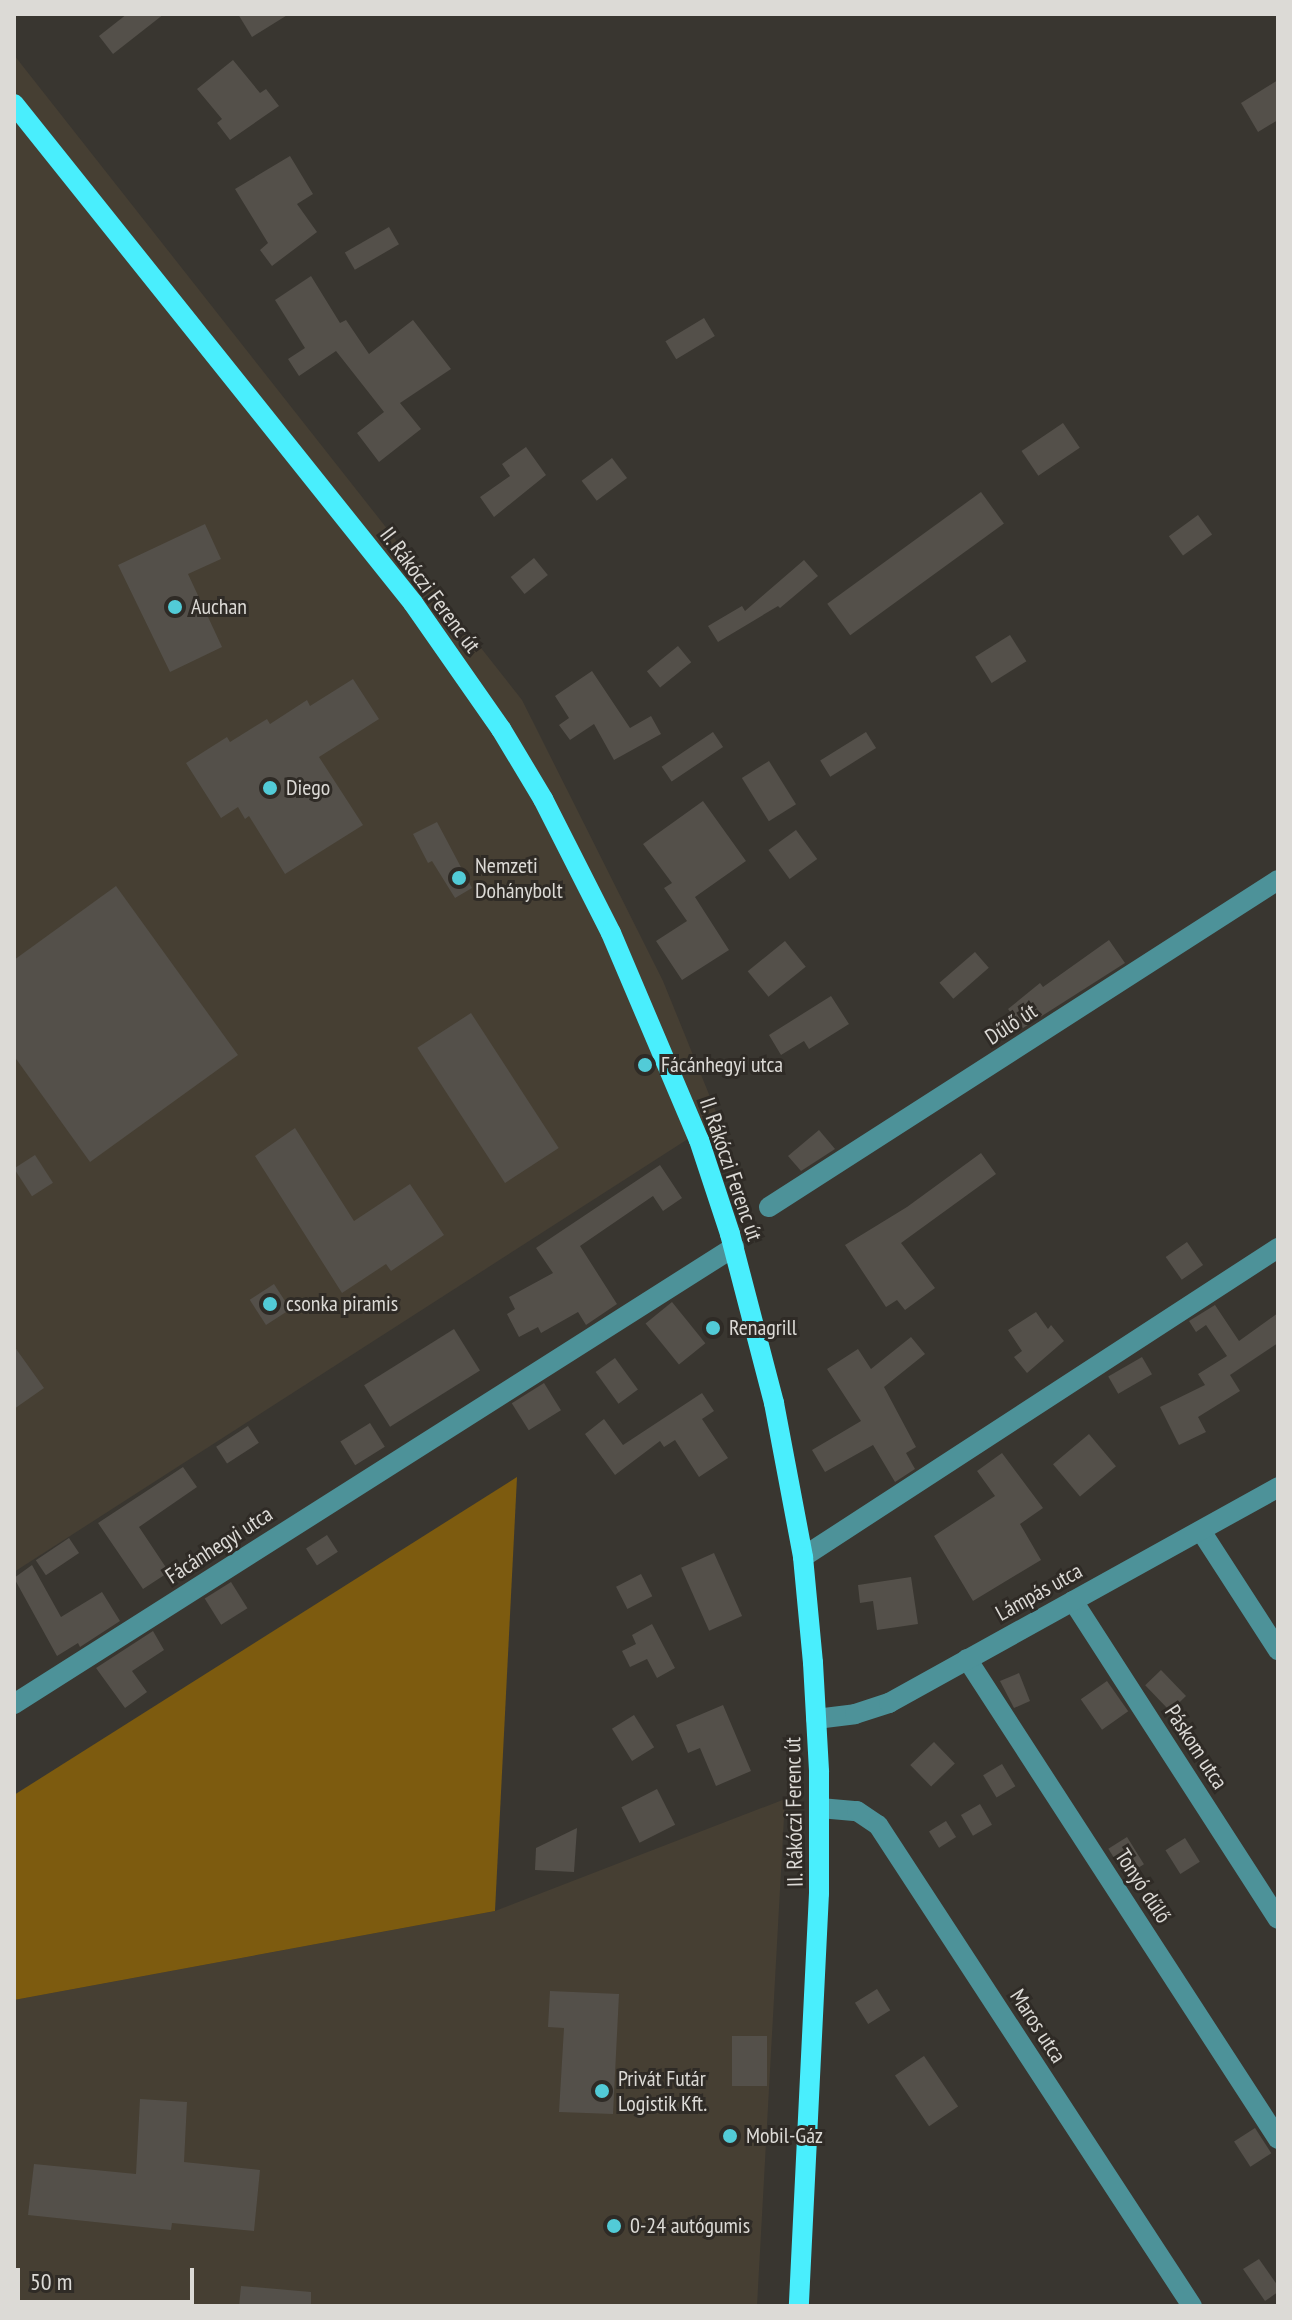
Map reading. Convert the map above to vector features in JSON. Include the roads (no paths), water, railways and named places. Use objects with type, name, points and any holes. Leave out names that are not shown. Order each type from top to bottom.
[{"type":"main road","name":"II. Rákóczi Ferenc út","points":[[14,104],[413,603],[501,729],[550,811],[611,933],[699,1140],[734,1247],[774,1403],[803,1557],[820,1808],[817,1977],[799,2306]]},
{"type":"street","name":"Dűlő út","points":[[769,1207],[1278,880]]},
{"type":"street","name":"Fácánhegyi utca","points":[[14,1704],[734,1247]]},
{"type":"street","points":[[803,1557],[1278,1248]]},
{"type":"street","name":"Lámpás utca","points":[[816,1719],[870,1710],[1278,1487]]},
{"type":"street","points":[[1201,1531],[1278,1650]]},
{"type":"street","name":"Páskom utca","points":[[1073,1601],[1278,1919]]},
{"type":"street","name":"Tonyó dűlő","points":[[967,1659],[1278,2139]]},
{"type":"street","name":"Maros utca","points":[[820,1808],[857,1811],[878,1825],[1192,2306]]},
{"type":"place","name":"Auchan","points":[[175,607]]},
{"type":"place","name":"Diego","points":[[270,788]]},
{"type":"place","name":"Nemzeti Dohánybolt","points":[[459,878]]},
{"type":"place","name":"Fácánhegyi utca","points":[[645,1065]]},
{"type":"place","name":"csonka piramis","points":[[270,1304]]},
{"type":"place","name":"Renagrill","points":[[713,1328]]},
{"type":"place","name":"Privát Futár Logistik Kft.","points":[[602,2091]]},
{"type":"place","name":"Mobil-Gáz","points":[[730,2136]]},
{"type":"place","name":"0-24 autógumis","points":[[614,2226]]}]
